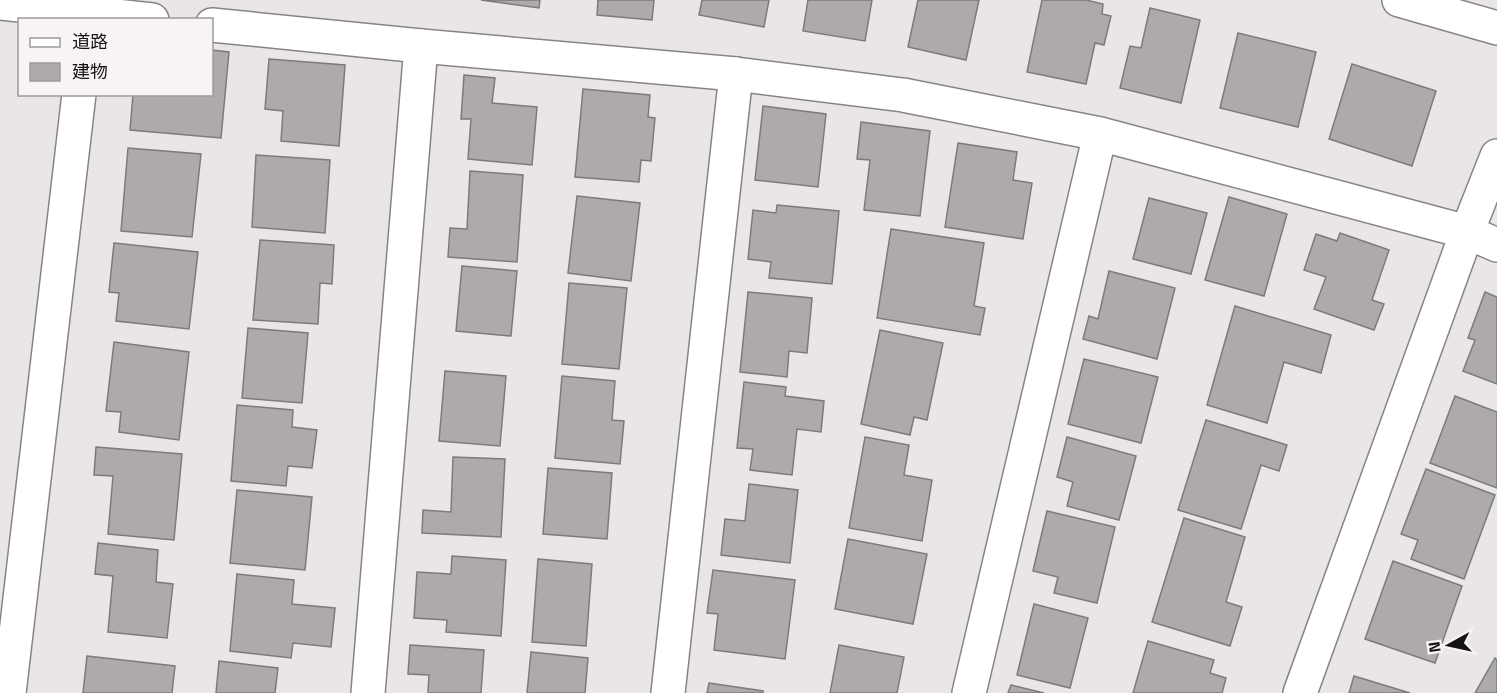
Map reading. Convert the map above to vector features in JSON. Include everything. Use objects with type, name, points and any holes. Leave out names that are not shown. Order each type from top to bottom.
[{"type":"street","points":[[1399,0],[1497,28]]},
{"type":"street","points":[[0,3],[138,18]]},
{"type":"street","points":[[213,25],[736,74],[903,95],[1100,134],[1467,232],[1497,245]]},
{"type":"street","points":[[368,693],[421,46]]},
{"type":"street","points":[[668,693],[736,74]]},
{"type":"street","points":[[9,693],[79,96]]},
{"type":"street","points":[[969,693],[1100,134]]},
{"type":"street","points":[[1300,693],[1467,232],[1497,156]]},
{"type":"building","points":[[481,0],[540,0],[539,8]]},
{"type":"building","points":[[598,0],[654,0],[652,20],[597,15]]},
{"type":"building","points":[[702,0],[769,0],[764,27],[699,15]]},
{"type":"building","points":[[808,0],[872,0],[865,41],[803,31]]},
{"type":"building","points":[[918,0],[979,0],[966,60],[908,47]]},
{"type":"building","points":[[1042,0],[1086,0],[1103,4],[1102,14],[1111,16],[1104,45],[1095,43],[1086,84],[1027,72]]},
{"type":"building","points":[[1150,8],[1200,20],[1181,103],[1120,88],[1130,46],[1141,48]]},
{"type":"building","points":[[1238,33],[1316,52],[1298,127],[1220,108]]},
{"type":"building","points":[[213,50],[229,52],[221,138],[130,130],[133,96],[213,96]]},
{"type":"building","points":[[269,59],[345,65],[339,146],[281,141],[283,111],[265,109]]},
{"type":"building","points":[[1352,64],[1436,91],[1412,166],[1329,139]]},
{"type":"building","points":[[464,75],[495,78],[492,103],[537,107],[532,165],[468,159],[471,119],[461,119]]},
{"type":"building","points":[[583,89],[650,95],[648,117],[655,118],[651,161],[641,160],[639,182],[575,177]]},
{"type":"building","points":[[763,106],[826,114],[818,187],[755,180]]},
{"type":"building","points":[[861,122],[930,131],[920,216],[864,210],[870,160],[857,159]]},
{"type":"building","points":[[958,143],[1017,152],[1013,180],[1032,183],[1023,239],[945,227]]},
{"type":"building","points":[[128,148],[201,154],[192,237],[121,231]]},
{"type":"building","points":[[256,155],[330,160],[325,233],[252,227]]},
{"type":"building","points":[[470,171],[523,175],[517,262],[448,257],[450,228],[467,229]]},
{"type":"building","points":[[577,196],[640,203],[631,281],[568,273]]},
{"type":"building","points":[[1229,197],[1287,214],[1264,296],[1205,280]]},
{"type":"building","points":[[1149,198],[1207,213],[1191,274],[1133,259]]},
{"type":"building","points":[[777,205],[839,211],[832,284],[769,278],[771,262],[748,259],[753,210],[776,213]]},
{"type":"building","points":[[891,229],[984,243],[974,306],[985,308],[980,335],[877,318]]},
{"type":"building","points":[[1340,233],[1389,250],[1372,300],[1384,304],[1374,330],[1314,309],[1326,277],[1304,270],[1316,234],[1337,241]]},
{"type":"building","points":[[260,240],[334,245],[332,284],[320,283],[318,324],[253,320]]},
{"type":"building","points":[[114,243],[198,252],[189,329],[116,321],[119,293],[109,292]]},
{"type":"building","points":[[462,266],[517,271],[511,336],[456,331]]},
{"type":"building","points":[[1109,271],[1175,288],[1157,359],[1083,339],[1089,316],[1098,319]]},
{"type":"building","points":[[569,283],[627,288],[619,369],[562,364]]},
{"type":"building","points":[[748,292],[812,298],[807,353],[789,351],[787,377],[740,372]]},
{"type":"building","points":[[1485,292],[1497,297],[1497,384],[1463,371],[1475,340],[1468,338]]},
{"type":"building","points":[[1235,306],[1331,335],[1321,373],[1284,362],[1267,423],[1207,405]]},
{"type":"building","points":[[248,328],[308,333],[302,403],[242,398]]},
{"type":"building","points":[[880,330],[943,343],[927,420],[914,417],[910,435],[861,424]]},
{"type":"building","points":[[114,342],[189,352],[179,440],[119,432],[121,412],[106,411]]},
{"type":"building","points":[[1084,359],[1158,377],[1141,443],[1068,424]]},
{"type":"building","points":[[445,371],[506,376],[500,446],[439,441]]},
{"type":"building","points":[[562,376],[615,381],[612,420],[624,421],[620,464],[555,458]]},
{"type":"building","points":[[744,382],[786,387],[785,396],[824,401],[821,432],[797,429],[792,475],[750,470],[753,449],[737,448]]},
{"type":"building","points":[[1455,396],[1497,412],[1497,488],[1430,463]]},
{"type":"building","points":[[237,405],[293,410],[292,427],[317,430],[312,468],[288,466],[286,486],[231,481]]},
{"type":"building","points":[[1206,420],[1287,445],[1279,471],[1261,465],[1241,529],[1178,510]]},
{"type":"building","points":[[865,437],[909,445],[904,475],[932,480],[922,541],[849,528]]},
{"type":"building","points":[[1067,437],[1136,456],[1119,520],[1067,506],[1073,482],[1057,477]]},
{"type":"building","points":[[96,447],[182,454],[174,540],[108,534],[113,476],[94,475]]},
{"type":"building","points":[[453,457],[505,459],[501,537],[422,533],[423,510],[451,512]]},
{"type":"building","points":[[548,468],[612,473],[607,539],[543,534]]},
{"type":"building","points":[[1426,469],[1495,495],[1464,579],[1411,559],[1418,540],[1401,534]]},
{"type":"building","points":[[749,484],[798,490],[790,563],[721,555],[725,519],[745,521]]},
{"type":"building","points":[[237,490],[312,497],[305,570],[230,563]]},
{"type":"building","points":[[1047,511],[1115,527],[1097,603],[1054,593],[1058,577],[1033,571]]},
{"type":"building","points":[[1184,518],[1245,537],[1226,602],[1242,607],[1230,646],[1152,622]]},
{"type":"building","points":[[848,539],[927,554],[913,624],[835,609]]},
{"type":"building","points":[[98,543],[158,550],[156,582],[173,584],[167,638],[108,632],[113,576],[95,574]]},
{"type":"building","points":[[452,556],[506,560],[501,636],[446,632],[447,620],[414,618],[417,572],[451,574]]},
{"type":"building","points":[[538,559],[592,564],[586,646],[532,642]]},
{"type":"building","points":[[1393,561],[1462,586],[1435,663],[1365,639]]},
{"type":"building","points":[[713,570],[795,580],[785,659],[714,650],[718,614],[707,613]]},
{"type":"building","points":[[237,574],[294,580],[292,604],[335,608],[331,647],[293,643],[291,658],[230,651]]},
{"type":"building","points":[[1034,604],[1088,618],[1070,688],[1017,675]]},
{"type":"building","points":[[1148,641],[1214,660],[1210,673],[1226,678],[1222,693],[1133,693]]},
{"type":"building","points":[[410,645],[484,650],[481,693],[428,693],[429,675],[408,674]]},
{"type":"building","points":[[839,645],[904,657],[897,693],[830,693]]},
{"type":"building","points":[[531,652],[588,658],[585,693],[527,693]]},
{"type":"building","points":[[87,656],[175,666],[172,693],[83,693]]},
{"type":"building","points":[[1495,658],[1497,660],[1497,693],[1475,693]]},
{"type":"building","points":[[219,661],[278,668],[275,693],[216,693]]},
{"type":"building","points":[[1354,676],[1410,693],[1349,693]]},
{"type":"building","points":[[709,683],[763,691],[763,693],[707,693]]},
{"type":"building","points":[[1011,685],[1044,693],[1008,693]]}]
